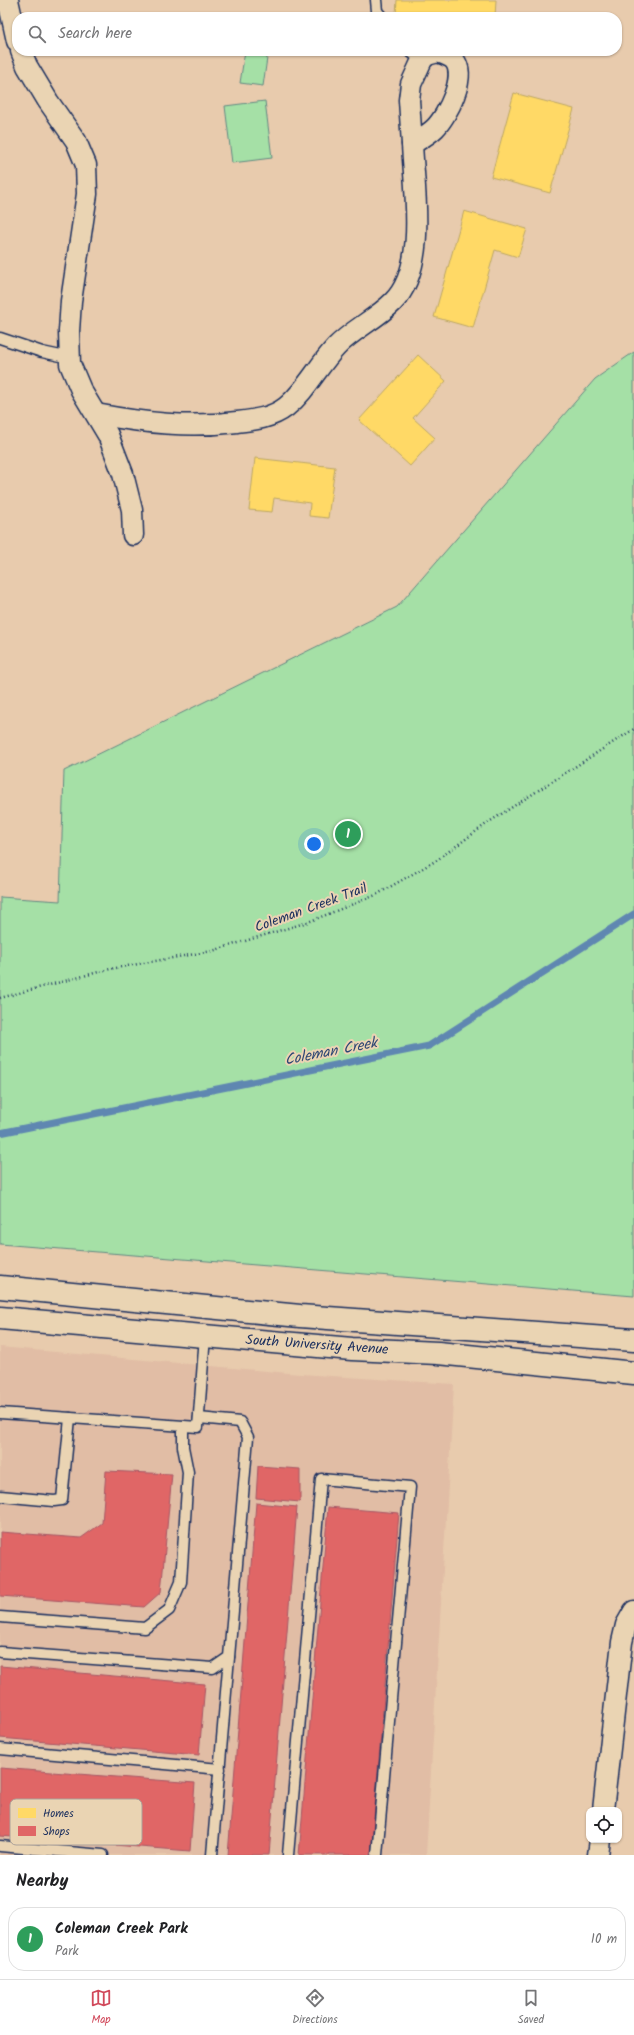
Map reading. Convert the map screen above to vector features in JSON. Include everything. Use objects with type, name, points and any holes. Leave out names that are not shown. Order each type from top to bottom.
[{"type":"main road","name":"South University Avenue","points":[[0,1287],[300,1316],[634,1340]]},
{"type":"main road","name":"South University Avenue","points":[[0,1318],[352,1349],[438,1352],[634,1373]]},
{"type":"street","points":[[8,0],[12,18]]},
{"type":"street","points":[[23,56],[27,66],[48,101],[76,141],[86,165],[87,194],[71,308],[69,331],[70,358],[72,371],[81,390],[108,435],[123,474],[132,510],[133,535]]},
{"type":"street","points":[[96,414],[140,422],[183,426],[217,425],[258,420],[272,415],[285,408],[300,393],[336,347],[393,302],[407,279],[414,252],[416,226],[409,100],[415,56]]},
{"type":"street","points":[[412,144],[434,129],[442,120],[450,104],[456,88],[459,71],[455,60],[446,56]]},
{"type":"street","points":[[603,1807],[622,1642],[626,1625],[634,1611]]},
{"type":"street","points":[[598,1855],[600,1843]]},
{"type":"lane","points":[[376,0],[378,12]]},
{"type":"lane","points":[[0,338],[42,352],[70,358]]},
{"type":"lane","points":[[0,1413],[198,1427],[205,1336]]},
{"type":"lane","points":[[0,1496],[54,1501],[62,1500],[70,1418]]},
{"type":"lane","points":[[199,1418],[240,1422],[248,1437],[212,1855]]},
{"type":"lane","points":[[0,1617],[145,1628],[169,1610],[181,1582],[188,1472],[183,1447],[183,1426]]},
{"type":"lane","points":[[288,1855],[320,1479],[410,1487],[377,1855]]},
{"type":"lane","points":[[0,1652],[213,1668],[229,1657]]},
{"type":"lane","points":[[0,1749],[220,1769]]},
{"type":"lane","points":[[0,1846],[103,1855]]},
{"type":"path","name":"Coleman Creek Trail","points":[[0,998],[110,969],[212,951],[308,922],[376,895],[437,860],[489,822],[634,729]]},
{"type":"shaded area","points":[[0,1347],[300,1374],[454,1384],[426,1855],[0,1855]]},
{"type":"green space","points":[[244,56],[267,56],[263,86],[240,83]]},
{"type":"green space","points":[[265,101],[272,158],[232,163],[225,106]]},
{"type":"green space","points":[[634,352],[634,1296],[0,1244],[0,897],[60,901],[64,771],[397,607],[595,379]]},
{"type":"building: Homes","points":[[397,0],[496,0],[495,12],[396,12]]},
{"type":"building: Homes","points":[[514,93],[574,109],[550,193],[491,177]]},
{"type":"building: Homes","points":[[464,211],[527,229],[518,257],[495,250],[473,328],[434,317]]},
{"type":"building: Homes","points":[[418,355],[446,381],[413,418],[435,438],[410,466],[359,420]]},
{"type":"building: Homes","points":[[255,458],[335,467],[328,518],[309,516],[310,503],[274,498],[272,512],[249,510]]},
{"type":"building: Shops","points":[[258,1466],[300,1469],[300,1502],[256,1498]]},
{"type":"building: Shops","points":[[106,1471],[172,1474],[161,1592],[144,1607],[0,1596],[0,1532],[81,1538],[102,1523]]},
{"type":"building: Shops","points":[[256,1503],[297,1507],[269,1855],[228,1855]]},
{"type":"building: Shops","points":[[328,1507],[399,1513],[371,1855],[299,1855]]},
{"type":"building: Shops","points":[[0,1666],[205,1684],[199,1755],[0,1738]]},
{"type":"building: Shops","points":[[0,1768],[195,1783],[190,1851],[114,1845],[142,1845],[142,1799],[10,1799],[10,1837],[0,1836]]},
{"type":"waterway","name":"Coleman Creek","points":[[0,1133],[429,1046],[634,914]]},
{"type":"place","name":"Coleman Creek Park","points":[[348,834]]}]
